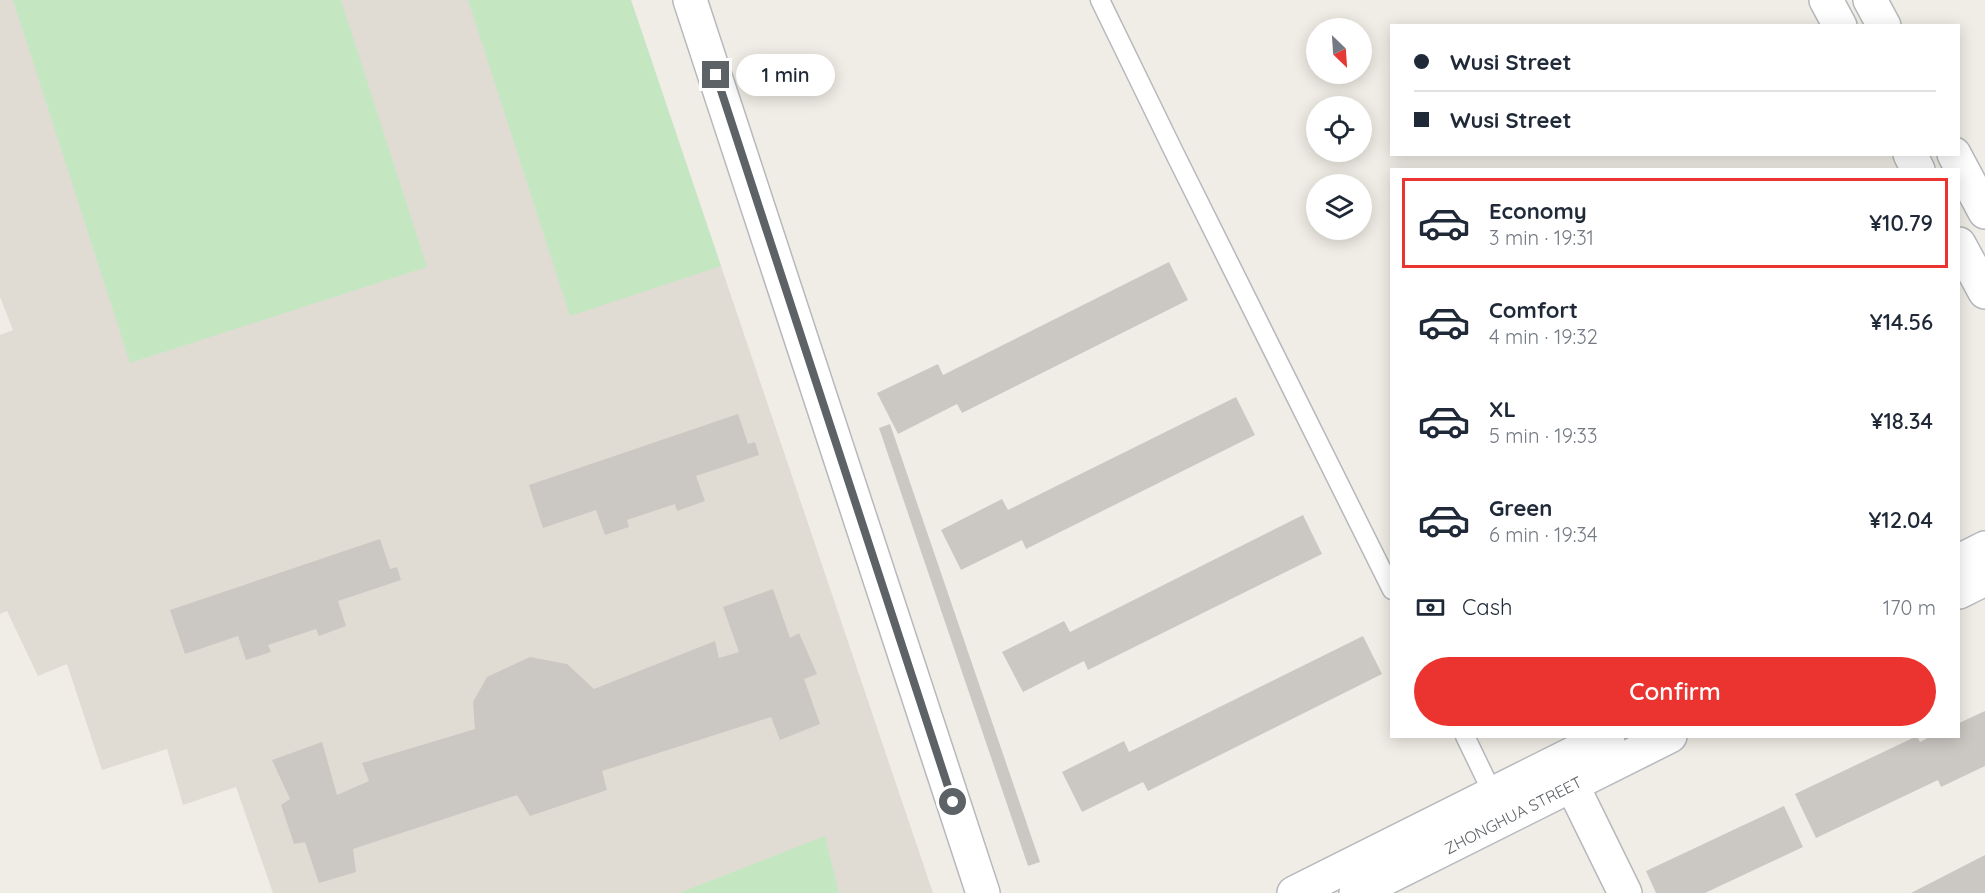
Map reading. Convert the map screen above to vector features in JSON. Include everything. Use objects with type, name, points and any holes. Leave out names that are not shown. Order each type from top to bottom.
[{"type":"street","points":[[690,0],[983,893]]},
{"type":"street","points":[[1826,0],[1839,24]]},
{"type":"street","points":[[1870,0],[1883,24]]},
{"type":"street","points":[[1955,156],[1985,212]]},
{"type":"street","points":[[1960,246],[1985,292]]},
{"type":"street","points":[[1960,560],[1985,548]]},
{"type":"street","points":[[1960,592],[1985,579]]},
{"type":"street","name":"ZHONGHUA STREET","points":[[1294,893],[1604,738]]},
{"type":"street","name":"ZHONGHUA STREET","points":[[1356,893],[1666,738]]},
{"type":"street","points":[[1572,785],[1625,893]]},
{"type":"lane","points":[[1100,0],[1390,586]]},
{"type":"lane","points":[[1466,738],[1493,794]]},
{"type":"shaded area","points":[[0,0],[631,0],[933,893],[273,893],[236,787],[183,805],[167,749],[102,770],[67,664],[38,676],[7,611],[0,614],[0,335],[13,330],[0,297]]},
{"type":"green space","points":[[13,0],[341,0],[427,267],[130,363]]},
{"type":"green space","points":[[468,0],[631,0],[721,266],[570,316]]},
{"type":"green space","points":[[825,836],[839,893],[679,893]]},
{"type":"building","points":[[1169,262],[1188,300],[962,413],[957,404],[898,434],[877,393],[938,364],[943,375]]},
{"type":"building","points":[[1236,397],[1255,435],[1026,549],[1022,540],[961,570],[941,530],[1002,499],[1008,510]]},
{"type":"building","points":[[738,414],[748,444],[755,442],[759,455],[696,476],[705,501],[677,511],[675,504],[627,520],[629,527],[605,535],[596,510],[543,528],[529,485]]},
{"type":"building","points":[[890,424],[1040,862],[1028,866],[879,428]]},
{"type":"building","points":[[1303,515],[1322,554],[1088,670],[1084,661],[1023,692],[1002,652],[1064,621],[1070,632]]},
{"type":"building","points":[[380,539],[390,569],[397,567],[401,580],[338,601],[346,626],[319,636],[316,629],[268,645],[271,652],[246,660],[238,636],[185,654],[170,610]]},
{"type":"building","points":[[773,589],[790,638],[799,633],[817,674],[804,679],[820,724],[780,740],[771,717],[602,771],[607,790],[530,816],[517,795],[353,849],[356,872],[319,883],[305,842],[294,844],[281,805],[290,799],[272,760],[322,742],[337,795],[369,781],[362,763],[475,729],[473,702],[487,677],[530,657],[567,664],[594,689],[715,641],[719,658],[739,652],[723,607]]},
{"type":"building","points":[[1363,636],[1382,674],[1148,791],[1143,782],[1082,812],[1062,772],[1124,741],[1129,752]]},
{"type":"building","points":[[1985,711],[1985,766],[1941,787],[1938,780],[1816,838],[1795,794],[1913,738],[1918,738],[1920,742],[1927,738],[1960,738],[1960,723]]},
{"type":"building","points":[[1784,806],[1803,847],[1705,893],[1656,893],[1646,871]]},
{"type":"building","points":[[1985,855],[1985,893],[1911,893]]},
{"type":"route","points":[[716,75],[953,802]]}]
